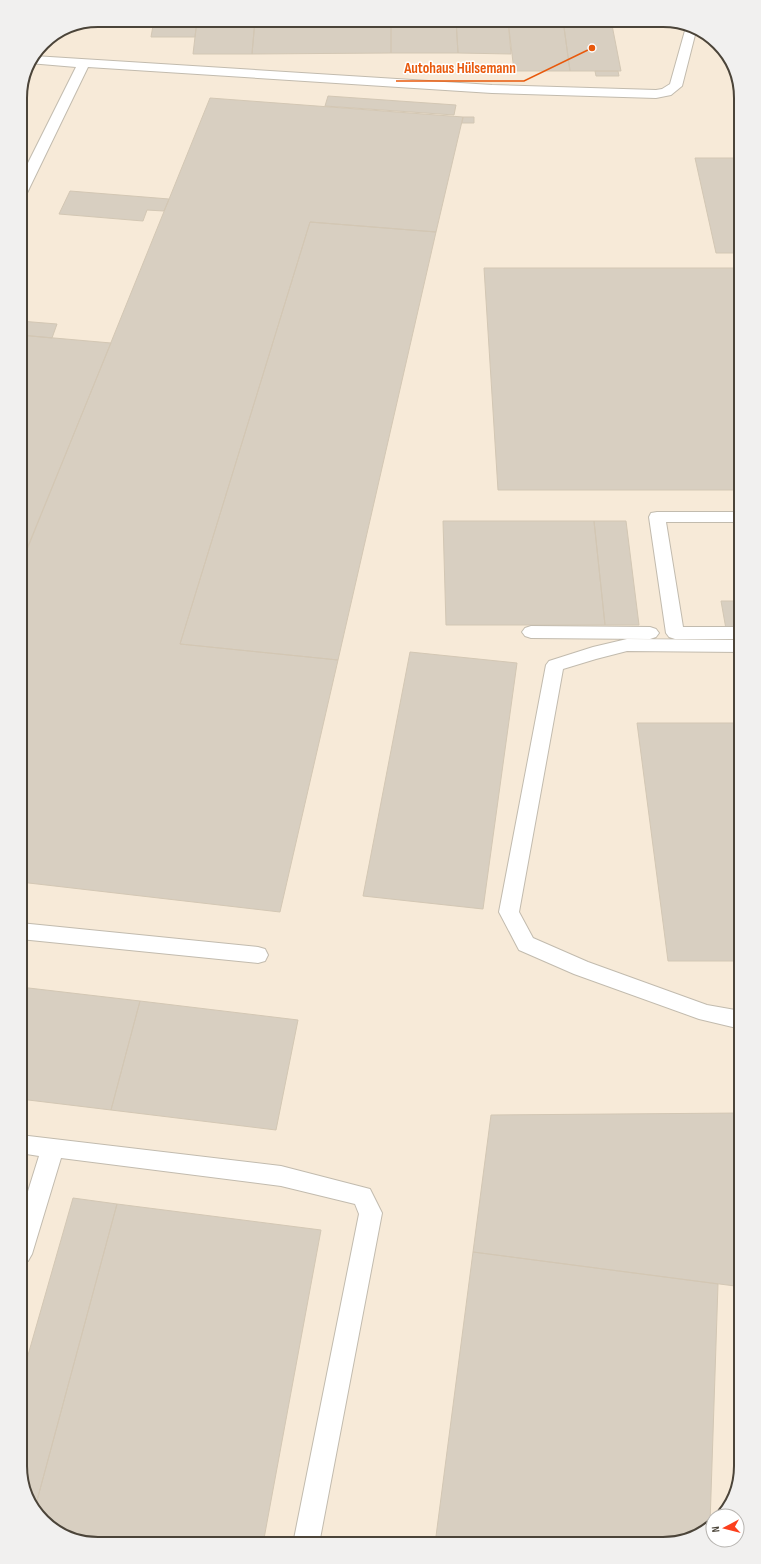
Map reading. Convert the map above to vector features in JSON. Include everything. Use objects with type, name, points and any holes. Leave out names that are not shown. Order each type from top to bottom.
[{"type":"lane","points":[[37,60],[492,90],[656,94],[666,92],[676,86],[689,32]]},
{"type":"lane","points":[[27,179],[84,64]]},
{"type":"lane","points":[[675,633],[657,517],[734,517]]},
{"type":"lane","points":[[531,632],[734,632]]},
{"type":"lane","points":[[734,646],[627,646],[593,653],[555,665],[509,912],[526,944],[581,968],[706,1013],[734,1019]]},
{"type":"lane","points":[[27,933],[258,955]]},
{"type":"lane","points":[[27,1145],[281,1176],[362,1196],[371,1213],[307,1537]]},
{"type":"lane","points":[[27,1232],[53,1148]]},
{"type":"shaded area","points":[[668,27],[677,28],[699,36],[713,48],[725,62],[729,71],[734,93],[734,1466],[732,1485],[727,1498],[720,1508],[705,1508],[705,1523],[695,1530],[677,1536],[668,1537],[93,1537],[84,1536],[66,1530],[58,1525],[36,1502],[32,1493],[27,1471],[27,93],[29,79],[34,66],[45,51],[66,34],[84,28]]},
{"type":"building","points":[[153,27],[196,27],[195,37],[151,37]]},
{"type":"building","points":[[196,27],[254,27],[252,54],[193,54]]},
{"type":"building","points":[[254,27],[391,27],[391,53],[252,54]]},
{"type":"building","points":[[391,27],[456,27],[458,53],[391,53]]},
{"type":"building","points":[[456,27],[509,27],[511,54],[458,53]]},
{"type":"building","points":[[509,27],[564,27],[570,71],[514,71]]},
{"type":"building","points":[[564,27],[612,27],[621,71],[570,71]]},
{"type":"building","points":[[595,71],[618,71],[619,76],[596,76]]},
{"type":"building","points":[[328,96],[456,105],[454,115],[325,106]]},
{"type":"building","points":[[210,98],[463,117],[436,232],[310,222],[180,644],[338,660],[280,912],[27,883],[27,550]]},
{"type":"building","points":[[463,117],[474,117],[474,123],[462,123]]},
{"type":"building","points":[[695,158],[734,158],[734,253],[716,253]]},
{"type":"building","points":[[70,191],[169,199],[164,211],[147,210],[143,221],[59,214]]},
{"type":"building","points":[[310,222],[436,232],[338,660],[180,644]]},
{"type":"building","points":[[484,268],[734,268],[734,490],[498,490]]},
{"type":"building","points":[[27,322],[57,324],[52,338],[27,336]]},
{"type":"building","points":[[27,336],[111,343],[28,546]]},
{"type":"building","points":[[443,521],[594,521],[605,625],[446,625]]},
{"type":"building","points":[[594,521],[626,521],[639,625],[605,625]]},
{"type":"building","points":[[721,601],[734,601],[734,629],[726,629]]},
{"type":"building","points":[[410,652],[517,663],[483,909],[363,896]]},
{"type":"building","points":[[637,723],[734,723],[734,961],[668,961]]},
{"type":"building","points":[[27,988],[140,1001],[111,1110],[27,1100]]},
{"type":"building","points":[[140,1001],[298,1020],[276,1130],[111,1110]]},
{"type":"building","points":[[734,1113],[734,1286],[473,1252],[491,1115]]},
{"type":"building","points":[[73,1198],[117,1204],[36,1503],[28,1480],[27,1471],[27,1359]]},
{"type":"building","points":[[117,1204],[321,1230],[264,1537],[84,1536],[66,1530],[58,1525],[36,1503]]},
{"type":"building","points":[[473,1252],[718,1284],[711,1508],[705,1508],[705,1523],[695,1530],[677,1536],[436,1537]]},
{"type":"place","name":"Autohaus Hülsemann","points":[[592,48]]}]
